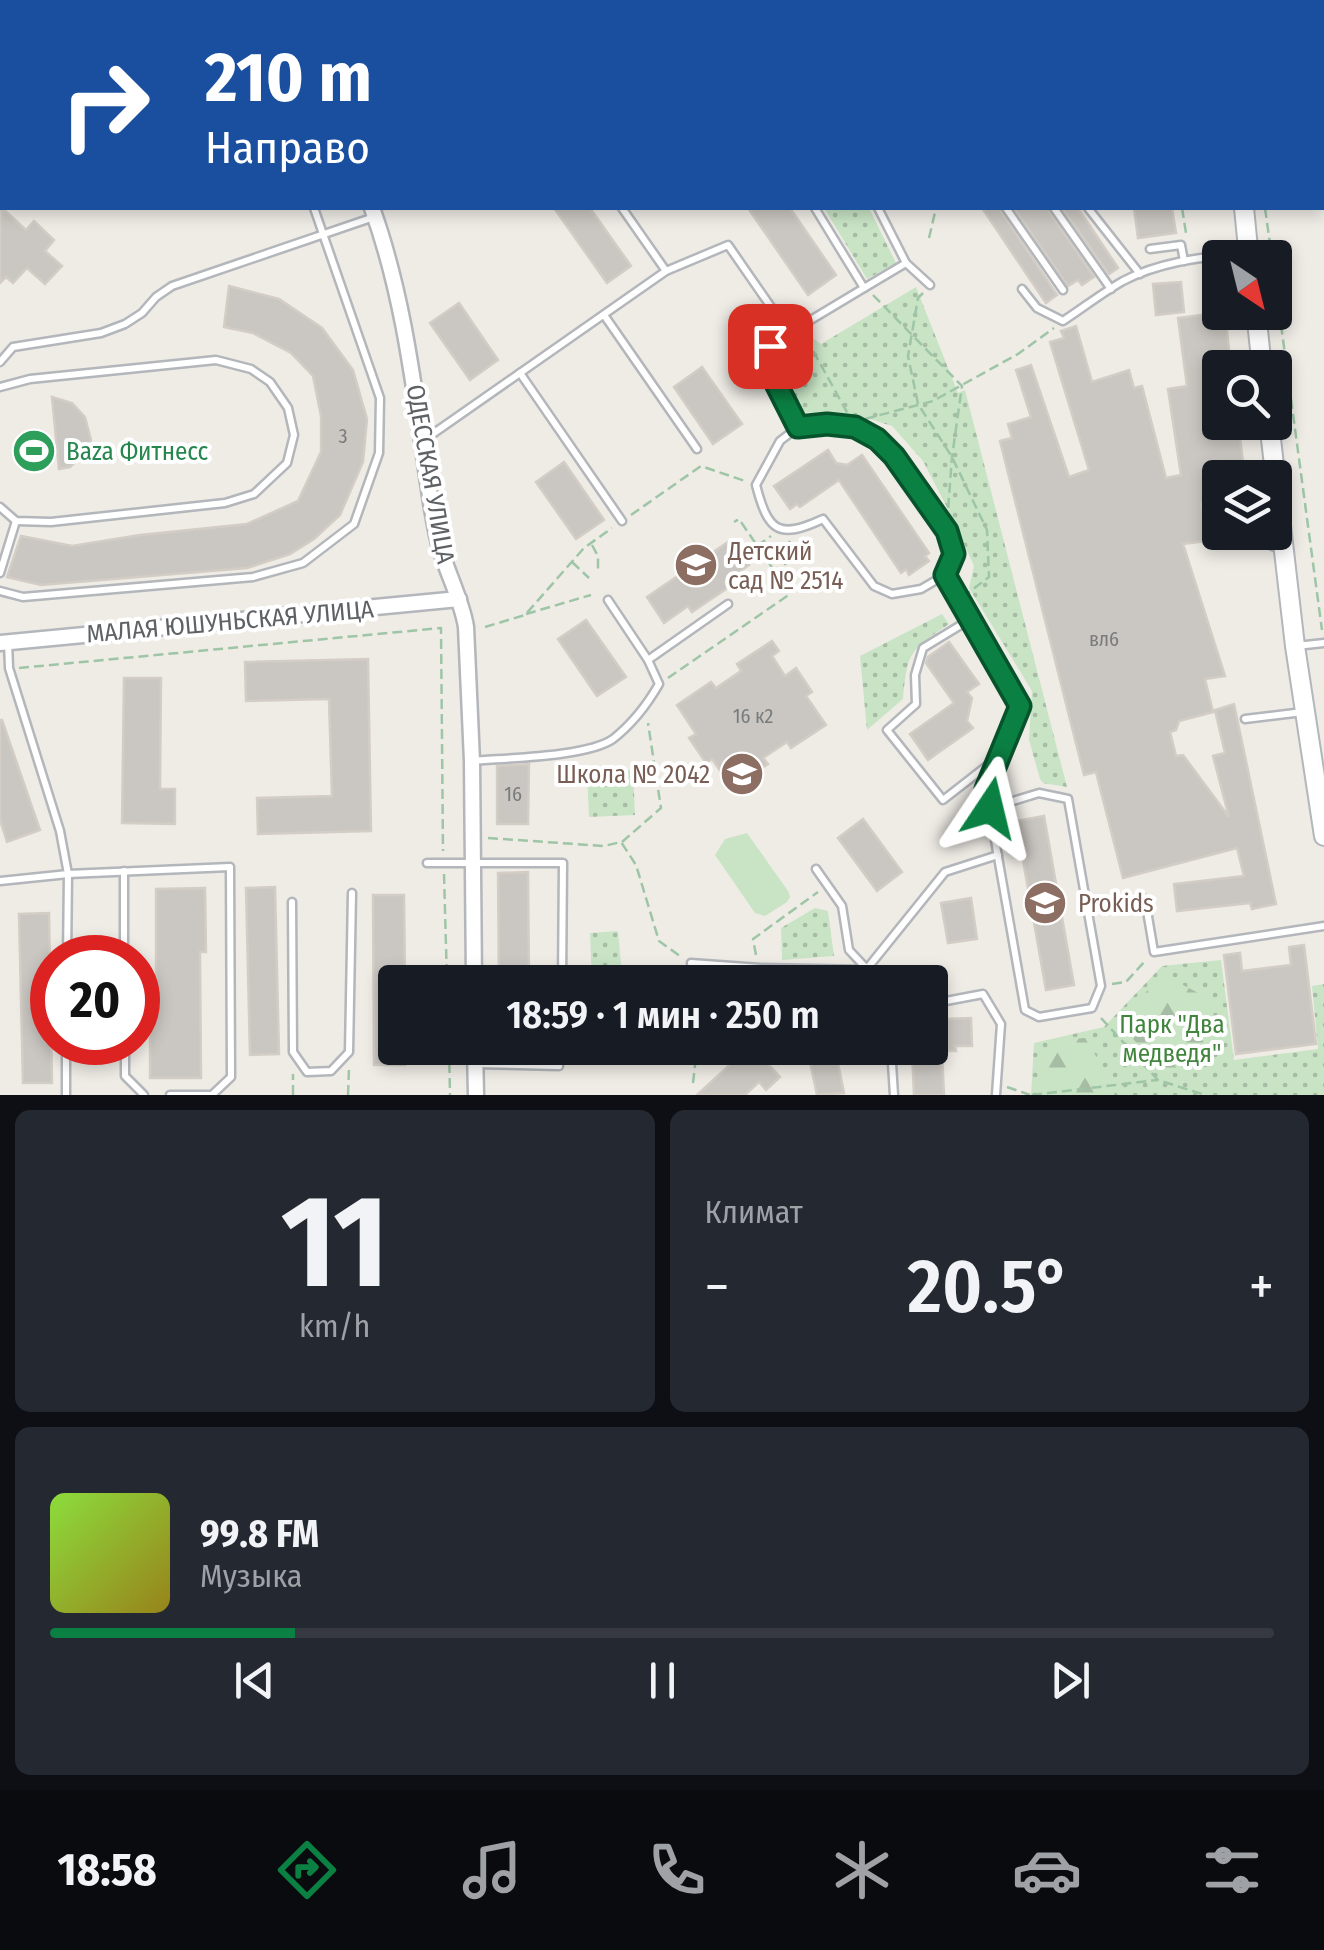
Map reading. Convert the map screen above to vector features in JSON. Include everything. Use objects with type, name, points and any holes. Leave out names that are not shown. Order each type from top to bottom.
[{"type":"street","points":[[1244,210],[1247,240]]},
{"type":"street","name":"ОДЕССКАЯ УЛИЦА","points":[[373,212],[395,285],[411,359],[432,510],[466,627],[474,965]]},
{"type":"street","points":[[1270,440],[1295,646],[1324,836]]},
{"type":"street","name":"МАЛАЯ ЮШУНЬСКАЯ УЛИЦА","points":[[4,642],[459,599]]},
{"type":"street","points":[[475,1065],[476,1095]]},
{"type":"lane","points":[[0,591],[23,597],[253,576],[303,563],[354,524],[378,453],[380,398],[315,210]]},
{"type":"lane","points":[[623,210],[666,272]]},
{"type":"lane","points":[[816,210],[864,288]]},
{"type":"lane","points":[[879,210],[906,263],[930,285]]},
{"type":"lane","points":[[1007,210],[1063,290]]},
{"type":"lane","points":[[1055,210],[1111,289]]},
{"type":"lane","points":[[1090,210],[1140,274]]},
{"type":"lane","points":[[0,362],[13,347],[100,333],[125,324],[172,286],[322,235],[373,212]]},
{"type":"lane","points":[[423,441],[666,272],[728,244],[790,333]]},
{"type":"lane","points":[[1150,249],[1181,245],[1187,260]]},
{"type":"lane","points":[[1022,289],[1037,308],[1064,322],[1140,274],[1202,259]]},
{"type":"lane","points":[[798,427],[765,362],[770,346],[906,263]]},
{"type":"lane","points":[[604,315],[697,449]]},
{"type":"lane","points":[[0,387],[30,378],[216,360],[252,369],[270,382],[288,408],[294,436],[287,463],[254,494],[225,503],[51,522],[16,521],[0,507]]},
{"type":"lane","points":[[520,374],[622,521]]},
{"type":"lane","points":[[798,427],[855,427],[877,439],[894,456],[947,531],[954,554],[945,575],[922,589],[892,594],[874,586],[822,519],[799,530],[780,530],[768,519],[756,485],[780,441],[798,427]]},
{"type":"lane","points":[[0,573],[16,521]]},
{"type":"lane","points":[[945,575],[1020,706],[986,789],[1025,1010],[1039,1017],[1092,1008],[1101,986],[1068,799],[1039,793],[990,808]]},
{"type":"lane","points":[[472,761],[568,753],[610,741],[646,707],[658,684],[648,660],[608,600]]},
{"type":"lane","points":[[648,660],[728,604]]},
{"type":"lane","points":[[969,620],[922,648],[915,675],[916,704],[887,730],[943,800],[1000,756]]},
{"type":"lane","points":[[4,642],[60,831],[68,874],[67,935]]},
{"type":"lane","points":[[1295,646],[1324,642]]},
{"type":"lane","points":[[1245,719],[1304,711]]},
{"type":"lane","points":[[870,965],[945,872],[998,854]]},
{"type":"lane","points":[[427,864],[563,863],[562,965]]},
{"type":"lane","points":[[0,882],[68,874],[230,866],[230,1076],[212,1095],[170,1095]]},
{"type":"lane","points":[[816,869],[842,906],[849,950],[862,965]]},
{"type":"lane","points":[[124,872],[124,935]]},
{"type":"lane","points":[[292,902],[293,1052],[307,1072],[331,1070],[349,1052],[352,893]]},
{"type":"lane","points":[[1145,899],[1154,952],[1324,926]]},
{"type":"lane","points":[[691,963],[719,965]]},
{"type":"lane","points":[[948,1001],[983,994],[1000,1024],[996,1095]]},
{"type":"lane","points":[[66,1065],[66,1095]]},
{"type":"lane","points":[[125,1065],[125,1076],[144,1095]]},
{"type":"lane","points":[[516,1065],[558,1065]]},
{"type":"lane","points":[[892,1065],[894,1095]]},
{"type":"path","points":[[929,238],[936,210]]},
{"type":"path","points":[[1182,210],[1187,260]]},
{"type":"path","points":[[1265,210],[1269,240]]},
{"type":"path","points":[[930,285],[918,298],[908,356],[918,404],[952,458],[987,530],[988,577],[958,600]]},
{"type":"path","points":[[864,288],[962,386]]},
{"type":"path","points":[[800,327],[855,427],[868,417],[933,401],[1018,354],[1064,322]]},
{"type":"path","points":[[1282,330],[1324,642]]},
{"type":"path","points":[[947,531],[962,386]]},
{"type":"path","points":[[524,615],[591,543],[701,466],[756,485]]},
{"type":"path","points":[[757,546],[780,530]]},
{"type":"path","points":[[782,582],[791,530]]},
{"type":"path","points":[[591,543],[598,556],[598,572]]},
{"type":"path","points":[[572,562],[589,578]]},
{"type":"path","points":[[485,627],[592,596]]},
{"type":"path","points":[[9,668],[442,628],[447,965]]},
{"type":"path","points":[[471,839],[604,846],[622,842],[661,808],[646,707]]},
{"type":"path","points":[[622,842],[636,865],[659,941],[691,963]]},
{"type":"path","points":[[759,965],[752,939],[827,885]]},
{"type":"path","points":[[1101,986],[1126,982],[1154,952]]},
{"type":"path","points":[[1092,1008],[1158,1080]]},
{"type":"path","points":[[348,1095],[349,1052]]},
{"type":"path","points":[[449,1065],[450,1095]]},
{"type":"path","points":[[693,1084],[695,1065]]},
{"type":"path","points":[[996,1083],[1031,1095],[1158,1080],[1205,1095]]},
{"type":"green space","points":[[825,210],[870,210],[896,263],[867,279]]},
{"type":"green space","points":[[916,287],[958,393],[965,390],[1067,787],[1040,779],[1029,740],[1032,691],[969,588],[974,566],[923,461],[892,426],[857,415],[800,412],[776,373],[779,352],[810,336],[821,344]]},
{"type":"green space","points":[[942,614],[949,624],[913,654],[903,699],[867,730],[860,656]]},
{"type":"green space","points":[[633,770],[635,815],[589,817],[587,772]]},
{"type":"green space","points":[[747,833],[790,897],[765,916],[755,913],[715,855],[725,839]]},
{"type":"green space","points":[[815,908],[828,911],[834,956],[782,960],[781,928]]},
{"type":"green space","points":[[618,931],[621,965],[591,965],[590,933]]},
{"type":"green space","name":"Парк \"Два медведя\"","points":[[1221,960],[1234,1060],[1318,1049],[1312,986],[1324,984],[1324,1095],[1031,1095],[1034,1043],[1104,1027],[1162,966]]},
{"type":"green space","points":[[1162,974],[1204,996],[1220,1027],[1206,1066],[1165,1075],[1119,1023]]},
{"type":"green space","points":[[1085,1038],[1116,1089],[1114,1095],[1042,1095],[1043,1056],[1061,1040]]},
{"type":"building","points":[[0,210],[4,210],[26,230],[34,221],[54,240],[45,251],[62,266],[45,284],[27,268],[13,283],[6,277],[0,283]]},
{"type":"building","points":[[555,210],[591,210],[631,266],[607,283]]},
{"type":"building","points":[[749,210],[791,210],[836,275],[808,295]]},
{"type":"building","points":[[983,210],[1000,210],[1057,295],[1046,303]]},
{"type":"building","points":[[1015,210],[1048,210],[1094,277],[1082,285],[1078,280],[1068,286]]},
{"type":"building","points":[[1063,210],[1079,210],[1118,268],[1109,274]]},
{"type":"building","points":[[1134,210],[1172,210],[1176,233],[1138,238]]},
{"type":"building","points":[[1181,282],[1184,312],[1156,315],[1153,284]]},
{"type":"building","points":[[229,286],[279,299],[322,328],[353,370],[367,419],[363,462],[340,515],[290,554],[247,568],[41,585],[7,577],[21,536],[72,546],[247,524],[298,501],[321,452],[321,416],[313,376],[291,353],[253,333],[224,327]]},
{"type":"building","points":[[459,303],[498,360],[470,380],[430,323]]},
{"type":"building","points":[[1202,315],[1202,330],[1227,330],[1229,350],[1202,350],[1202,440],[1240,440],[1243,460],[1202,460],[1202,542],[1183,544],[1225,676],[1205,679],[1213,712],[1179,721],[1176,730],[1170,732],[1176,756],[1183,755],[1229,817],[1213,756],[1225,753],[1215,710],[1234,704],[1276,904],[1252,909],[1250,903],[1177,911],[1174,884],[1244,876],[1237,848],[1123,878],[1096,772],[1084,775],[1000,441],[1012,438],[1008,424],[1031,417],[1016,370],[1031,365],[1069,477],[1089,470],[1050,342],[1064,338],[1061,331],[1076,326],[1092,382],[1129,370],[1134,388],[1142,386],[1166,478],[1181,475],[1168,389],[1187,386],[1178,318]]},
{"type":"building","points":[[702,367],[742,424],[713,444],[674,387]]},
{"type":"building","points":[[52,397],[72,403],[85,417],[91,440],[70,467],[59,469]]},
{"type":"building","points":[[828,450],[836,463],[847,465],[862,455],[929,553],[925,556],[929,561],[909,575],[906,569],[901,573],[839,480],[800,507],[797,504],[790,509],[774,486]]},
{"type":"building","points":[[564,462],[604,520],[576,539],[536,482]]},
{"type":"building","points":[[731,540],[749,565],[725,582],[729,587],[692,612],[688,606],[664,623],[647,597],[682,573],[678,568],[693,558],[697,563]]},
{"type":"building","points":[[586,620],[626,677],[597,696],[558,639]]},
{"type":"building","points":[[772,641],[779,651],[772,656],[785,676],[796,668],[812,692],[806,696],[826,725],[791,748],[787,742],[763,758],[768,764],[732,788],[712,759],[706,763],[689,738],[696,734],[677,705],[711,682],[716,688],[741,671],[737,664]]},
{"type":"building","points":[[949,642],[979,684],[967,692],[972,698],[967,721],[973,728],[928,760],[910,734],[954,703],[926,663],[928,657]]},
{"type":"building","points":[[368,659],[371,831],[258,834],[257,798],[332,796],[329,699],[246,701],[245,662]]},
{"type":"building","points":[[124,678],[161,678],[160,789],[175,789],[175,824],[122,823]]},
{"type":"building","points":[[0,720],[40,830],[7,842],[0,820]]},
{"type":"building","points":[[529,764],[528,824],[497,824],[497,766]]},
{"type":"building","points":[[1044,816],[1074,985],[1046,990],[1016,821]]},
{"type":"building","points":[[863,819],[902,872],[877,891],[838,838]]},
{"type":"building","points":[[528,872],[529,965],[499,965],[498,873]]},
{"type":"building","points":[[275,887],[279,1054],[250,1055],[246,888]]},
{"type":"building","points":[[205,888],[206,952],[200,952],[201,1078],[150,1078],[150,1065],[160,1065],[156,889]]},
{"type":"building","points":[[373,895],[404,895],[405,965],[378,965],[378,1065],[374,1065]]},
{"type":"building","points":[[971,898],[977,939],[948,943],[941,903]]},
{"type":"building","points":[[49,913],[49,935],[30,935],[30,1065],[52,1065],[52,1083],[23,1083],[19,914]]},
{"type":"building","points":[[1304,945],[1316,1044],[1236,1054],[1224,955],[1240,953],[1242,971],[1291,965],[1289,947]]},
{"type":"building","points":[[971,1018],[972,1046],[955,1046],[956,1051],[948,1051],[948,1019]]},
{"type":"building","points":[[730,1065],[769,1065],[780,1077],[766,1090],[759,1082],[745,1095],[697,1095]]},
{"type":"building","points":[[811,1065],[838,1065],[844,1093],[817,1095]]},
{"type":"building","points":[[913,1065],[943,1065],[944,1095],[914,1095]]},
{"type":"place","name":"Baza Фитнесс","points":[[34,451]]},
{"type":"place","name":"Детский сад № 2514","points":[[696,565]]},
{"type":"place","name":"Школа № 2042","points":[[742,774]]},
{"type":"place","name":"Prokids","points":[[1045,903]]},
{"type":"route","points":[[770,346],[765,362],[798,427],[855,427],[877,439],[894,456],[947,531],[954,554],[945,575],[1020,706],[986,789],[990,808]]}]
